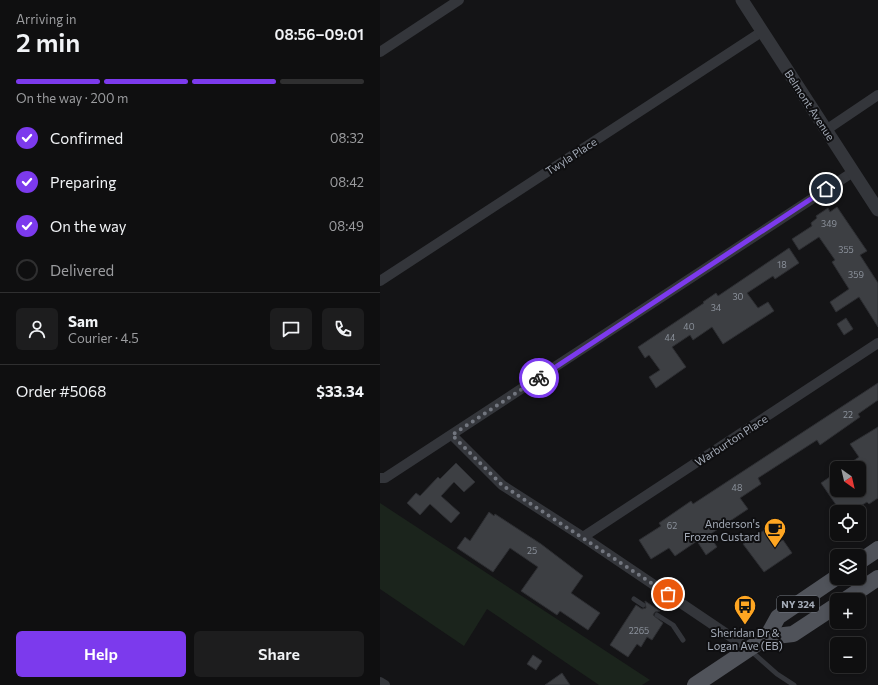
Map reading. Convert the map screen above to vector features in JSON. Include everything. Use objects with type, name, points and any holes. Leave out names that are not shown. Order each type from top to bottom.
[{"type":"main road","points":[[866,557],[878,549]]},
{"type":"main road","points":[[856,593],[878,578]]},
{"type":"main road","name":"NY 324","points":[[767,637],[778,617],[830,582]]},
{"type":"main road","name":"NY 324","points":[[696,685],[767,637],[793,634],[830,610]]},
{"type":"street","points":[[380,52],[460,0]]},
{"type":"street","name":"Belmont Avenue","points":[[742,0],[878,210]]},
{"type":"street","name":"Twyla Place","points":[[380,281],[763,31]]},
{"type":"street","points":[[826,130],[878,95]]},
{"type":"street","points":[[380,478],[385,478],[452,435],[853,172]]},
{"type":"street","name":"Warburton Place","points":[[583,537],[878,343]]},
{"type":"street","points":[[452,435],[502,485],[583,537],[749,649]]},
{"type":"street","points":[[380,682],[385,685]]},
{"type":"lane","points":[[634,598],[643,605]]},
{"type":"lane","points":[[657,615],[673,625],[684,640]]},
{"type":"lane","points":[[749,649],[776,674],[794,685]]},
{"type":"shaded area","points":[[380,503],[650,680],[642,685],[599,685],[487,609],[464,646],[380,589]]},
{"type":"building","points":[[837,207],[867,251],[860,255],[878,283],[878,327],[859,297],[836,312],[830,302],[849,289],[832,262],[835,260],[819,237],[799,250],[792,239],[812,226],[811,223],[817,218],[816,216],[828,208],[830,212]]},
{"type":"building","points":[[789,248],[799,263],[775,279],[773,276],[747,293],[758,308],[768,302],[774,311],[723,344],[712,327],[693,340],[690,335],[672,347],[686,367],[656,388],[649,377],[660,370],[649,355],[645,358],[638,347],[704,303],[703,302],[716,293],[718,296]]},
{"type":"building","points":[[846,318],[853,329],[844,335],[837,324]]},
{"type":"building","points":[[878,383],[878,400],[858,414],[860,417],[820,445],[817,440],[758,478],[761,484],[740,498],[748,509],[709,535],[717,547],[706,555],[697,541],[675,556],[669,548],[651,559],[639,540],[661,526],[659,523],[691,501],[693,504]]},
{"type":"building","points":[[878,427],[878,498],[869,504],[867,502],[862,505],[836,505],[831,497],[866,497],[866,461],[853,461],[859,457],[850,444]]},
{"type":"building","points":[[456,463],[475,482],[464,492],[454,482],[441,496],[460,513],[451,523],[430,504],[420,515],[407,503],[416,493],[420,496],[438,477],[440,479]]},
{"type":"building","points":[[830,477],[830,496],[821,483]]},
{"type":"building","points":[[489,512],[494,516],[495,514],[541,544],[583,576],[571,593],[600,613],[588,630],[560,611],[557,615],[521,591],[538,567],[510,548],[493,572],[457,548],[465,537],[470,541]]},
{"type":"building","name":"Anderson's Frozen Custard","points":[[769,527],[779,542],[783,540],[792,553],[764,572],[743,544]]},
{"type":"building","points":[[645,601],[660,611],[655,612],[653,615],[663,623],[652,640],[647,637],[641,647],[637,644],[628,657],[610,645],[636,605],[642,609],[646,608]]},
{"type":"building","points":[[533,655],[542,661],[536,670],[527,664]]},
{"type":"building","points":[[562,673],[570,685],[545,685]]},
{"type":"way so far","points":[[539,378],[452,435],[502,485],[668,594]]},
{"type":"place","name":"Anderson's Frozen Custard","points":[[775,548]]},
{"type":"place","name":"Sheridan Dr & Logan Ave (EB)","points":[[745,626]]},
{"type":"route","points":[[539,378],[826,189]]}]
